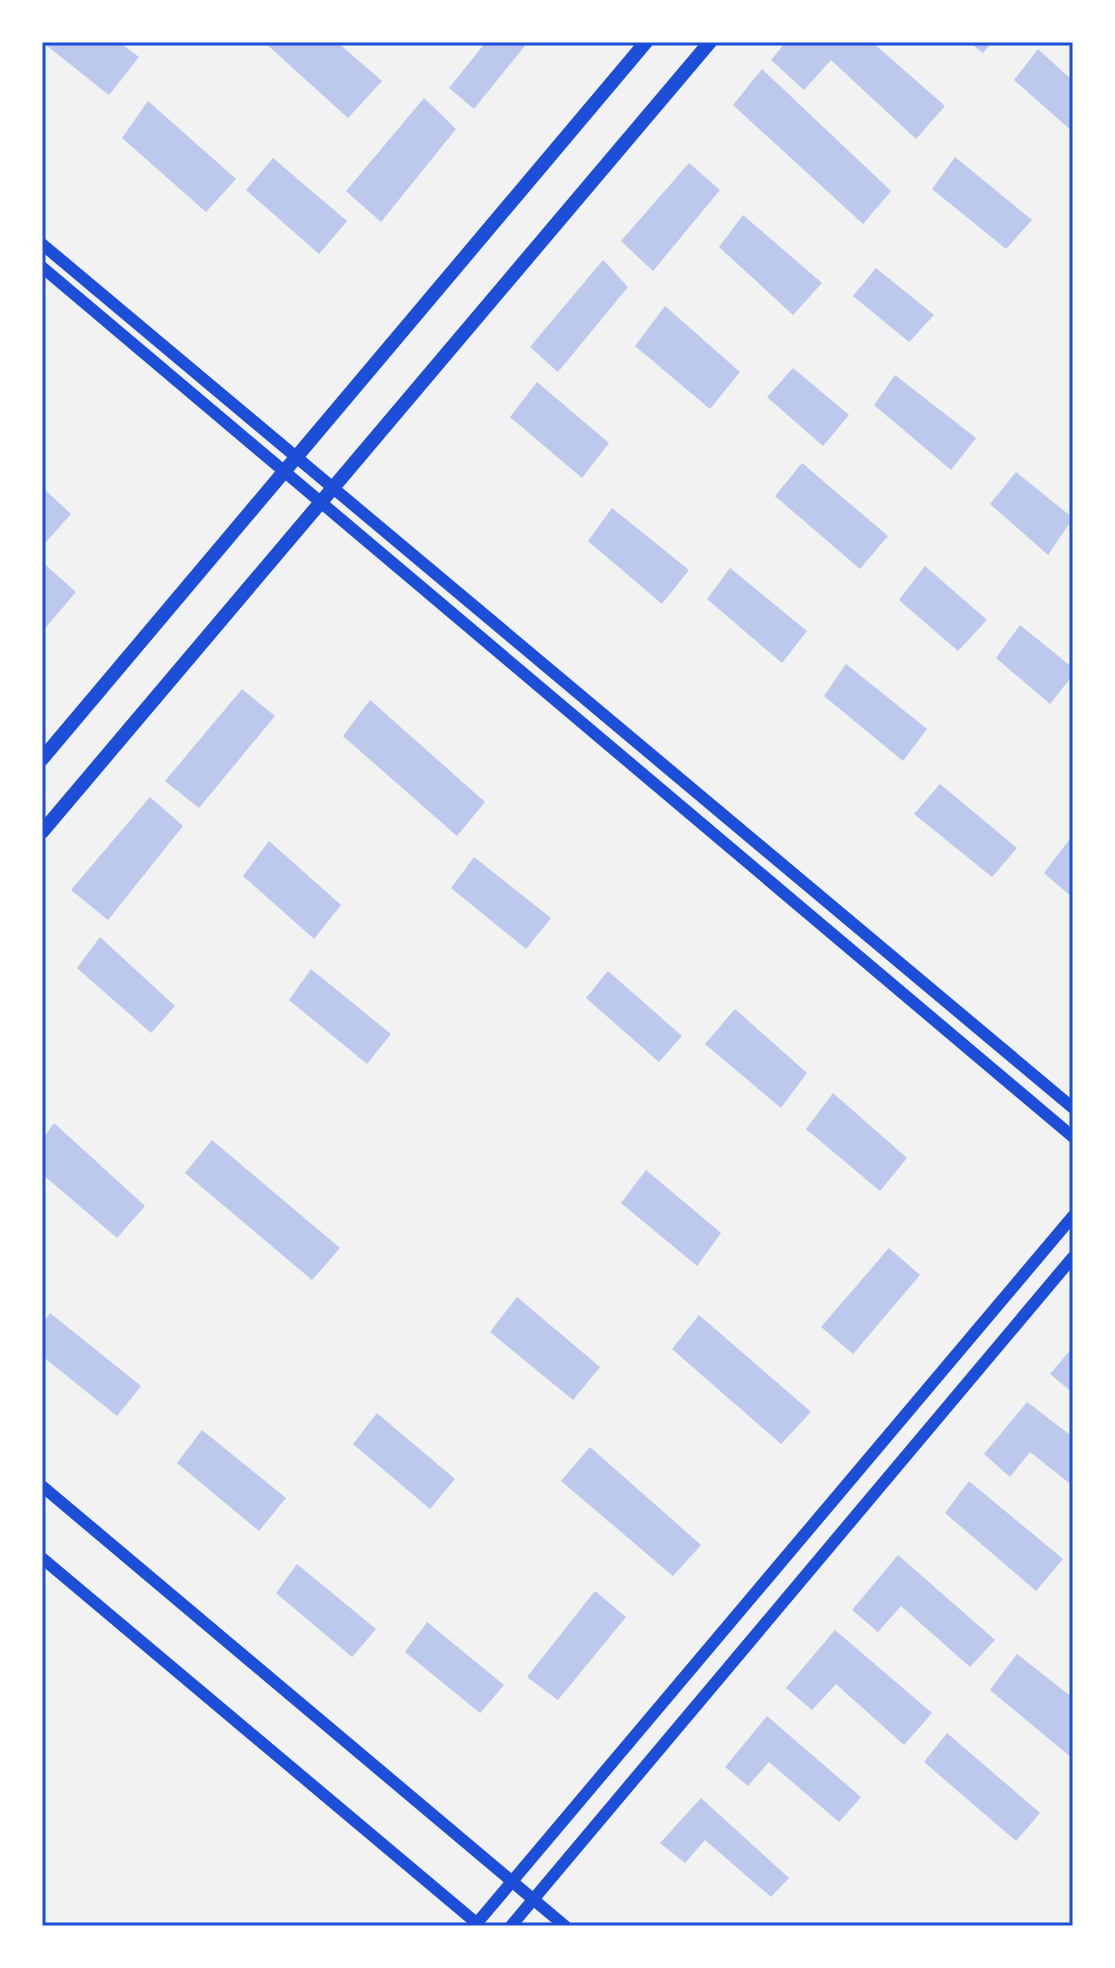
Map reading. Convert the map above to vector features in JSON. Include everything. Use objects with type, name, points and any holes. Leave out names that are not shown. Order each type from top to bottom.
[{"type":"main road","points":[[42,759],[646,42]]},
{"type":"main road","points":[[42,832],[710,42]]},
{"type":"main road","points":[[42,244],[296,460],[1073,1108]]},
{"type":"main road","points":[[42,267],[1073,1137]]},
{"type":"main road","points":[[42,1558],[479,1924],[511,1881],[1073,1216]]},
{"type":"main road","points":[[511,1926],[1073,1257]]},
{"type":"main road","points":[[42,1486],[565,1926]]},
{"type":"building","points":[[42,42],[119,42],[139,57],[109,95]]},
{"type":"building","points":[[264,42],[337,42],[382,81],[348,118]]},
{"type":"building","points":[[486,42],[528,42],[474,109],[449,88]]},
{"type":"building","points":[[786,42],[872,42],[945,106],[916,139],[831,60],[804,90],[771,60]]},
{"type":"building","points":[[969,42],[992,42],[983,53]]},
{"type":"building","points":[[1038,49],[1073,81],[1073,132],[1014,80]]},
{"type":"building","points":[[762,69],[891,191],[863,224],[733,105]]},
{"type":"building","points":[[424,98],[456,129],[381,222],[346,191]]},
{"type":"building","points":[[148,101],[236,179],[206,212],[122,138]]},
{"type":"building","points":[[955,157],[1032,220],[1006,249],[932,189]]},
{"type":"building","points":[[273,158],[347,221],[319,254],[246,190]]},
{"type":"building","points":[[689,163],[720,190],[653,271],[621,241]]},
{"type":"building","points":[[743,215],[822,283],[793,315],[719,247]]},
{"type":"building","points":[[603,260],[628,287],[558,372],[530,347]]},
{"type":"building","points":[[876,268],[934,315],[909,342],[853,296]]},
{"type":"building","points":[[665,306],[740,372],[710,409],[635,346]]},
{"type":"building","points":[[793,368],[849,415],[823,446],[767,397]]},
{"type":"building","points":[[895,375],[976,438],[951,470],[874,405]]},
{"type":"building","points":[[537,382],[609,443],[582,478],[510,417]]},
{"type":"building","points":[[802,463],[888,536],[860,569],[775,496]]},
{"type":"building","points":[[1016,472],[1073,518],[1048,555],[990,504]]},
{"type":"building","points":[[42,487],[71,514],[45,543],[42,540]]},
{"type":"building","points":[[612,508],[689,570],[662,604],[588,541]]},
{"type":"building","points":[[42,562],[76,592],[42,632]]},
{"type":"building","points":[[925,566],[987,620],[958,651],[899,600]]},
{"type":"building","points":[[730,568],[807,631],[782,663],[707,599]]},
{"type":"building","points":[[1020,625],[1073,668],[1073,675],[1050,704],[996,658]]},
{"type":"building","points":[[846,664],[927,729],[903,761],[824,696]]},
{"type":"building","points":[[242,689],[275,716],[199,808],[165,781]]},
{"type":"building","points":[[370,700],[485,802],[457,836],[343,736]]},
{"type":"building","points":[[940,784],[1017,848],[992,877],[914,814]]},
{"type":"building","points":[[150,797],[183,826],[108,920],[71,890]]},
{"type":"building","points":[[1069,840],[1073,844],[1073,898],[1044,873]]},
{"type":"building","points":[[269,841],[341,905],[314,939],[243,876]]},
{"type":"building","points":[[474,857],[551,918],[526,949],[451,888]]},
{"type":"building","points":[[100,937],[175,1006],[151,1033],[77,968]]},
{"type":"building","points":[[311,969],[391,1034],[367,1064],[289,1000]]},
{"type":"building","points":[[608,971],[682,1036],[659,1062],[586,998]]},
{"type":"building","points":[[735,1009],[807,1073],[781,1108],[705,1044]]},
{"type":"building","points":[[833,1093],[907,1158],[880,1191],[806,1129]]},
{"type":"building","points":[[54,1123],[145,1206],[117,1238],[42,1174],[42,1140]]},
{"type":"building","points":[[212,1140],[340,1248],[312,1280],[185,1173]]},
{"type":"building","points":[[646,1170],[721,1233],[697,1266],[621,1203]]},
{"type":"building","points":[[889,1248],[920,1275],[853,1354],[821,1327]]},
{"type":"building","points":[[517,1297],[600,1367],[573,1400],[490,1332]]},
{"type":"building","points":[[50,1313],[141,1386],[117,1416],[42,1356],[42,1324]]},
{"type":"building","points":[[699,1315],[811,1412],[781,1444],[672,1349]]},
{"type":"building","points":[[1073,1347],[1073,1393],[1050,1374]]},
{"type":"building","points":[[1027,1402],[1073,1437],[1073,1486],[1030,1452],[1010,1477],[984,1454]]},
{"type":"building","points":[[377,1413],[455,1479],[430,1509],[353,1444]]},
{"type":"building","points":[[202,1430],[286,1498],[259,1531],[177,1463]]},
{"type":"building","points":[[590,1447],[701,1545],[673,1576],[561,1481]]},
{"type":"building","points":[[969,1481],[1063,1559],[1036,1591],[945,1513]]},
{"type":"building","points":[[898,1555],[995,1640],[970,1667],[901,1606],[878,1632],[852,1610]]},
{"type":"building","points":[[297,1564],[376,1629],[352,1657],[276,1593]]},
{"type":"building","points":[[595,1591],[626,1617],[558,1700],[527,1677]]},
{"type":"building","points":[[427,1622],[504,1685],[480,1713],[405,1652]]},
{"type":"building","points":[[835,1630],[932,1713],[904,1745],[836,1684],[812,1710],[786,1688]]},
{"type":"building","points":[[1017,1654],[1073,1698],[1073,1759],[990,1690]]},
{"type":"building","points":[[767,1716],[861,1797],[839,1822],[769,1762],[748,1786],[725,1767]]},
{"type":"building","points":[[947,1733],[1040,1813],[1016,1841],[924,1762]]},
{"type":"building","points":[[701,1798],[789,1878],[771,1897],[705,1840],[685,1863],[660,1843]]}]
